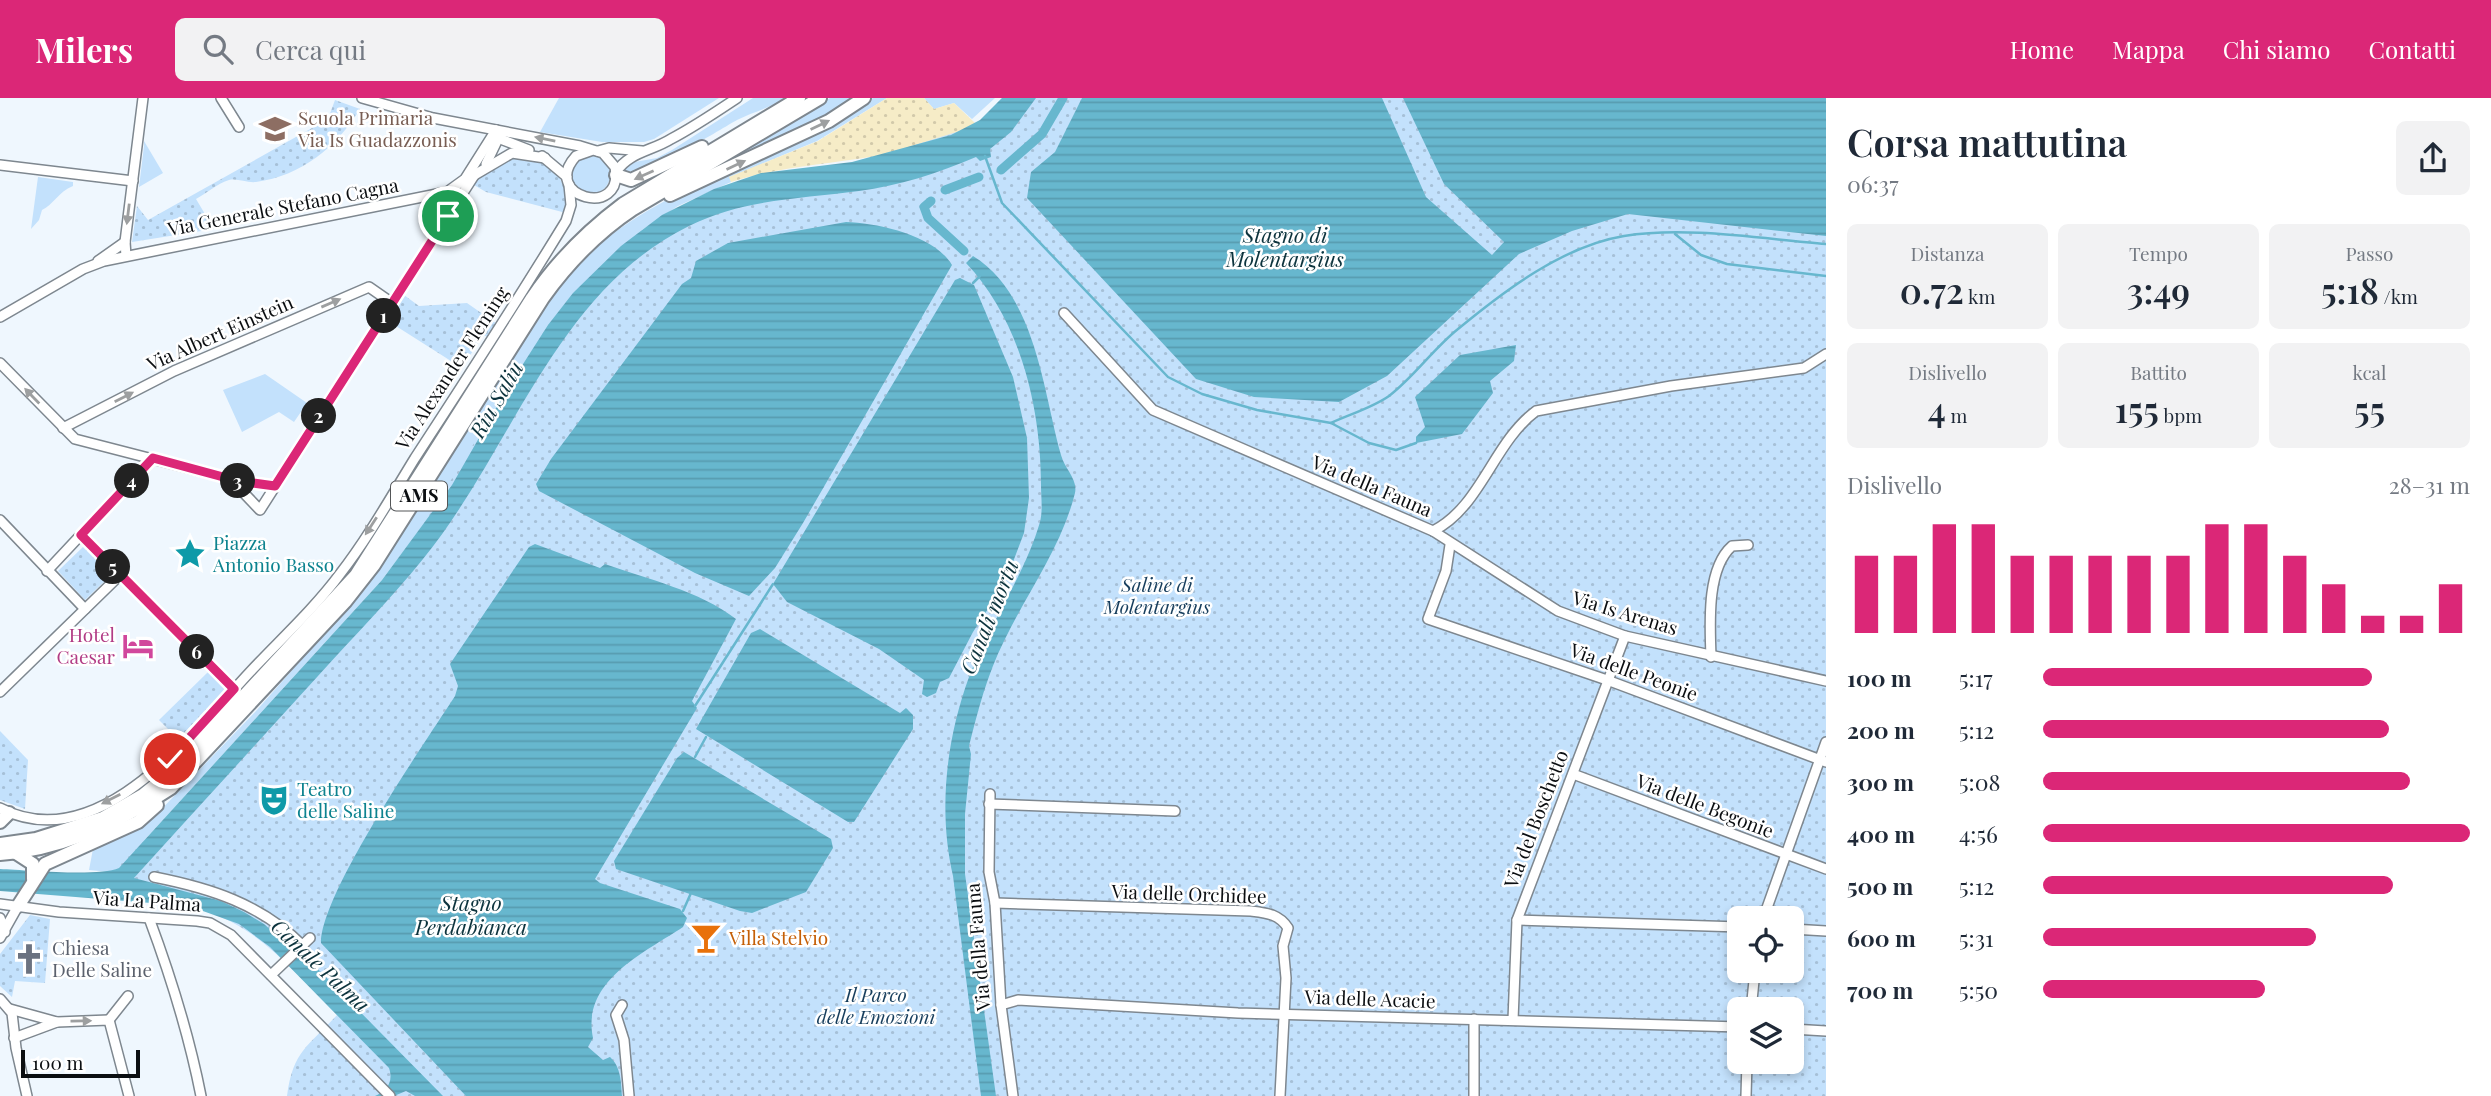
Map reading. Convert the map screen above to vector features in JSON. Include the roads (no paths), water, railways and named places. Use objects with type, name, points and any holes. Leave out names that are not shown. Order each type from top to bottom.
[{"type":"highway","name":"AMS","points":[[0,844],[36,839],[103,818],[143,795],[179,766],[356,575],[532,298],[560,260],[596,224],[623,204],[799,98]]},
{"type":"highway","name":"AMS","points":[[171,788],[345,602],[374,565],[556,279],[608,227],[653,197],[820,98]]},
{"type":"highway","points":[[653,197],[661,200],[783,143],[829,121],[864,98]]},
{"type":"highway","points":[[616,174],[631,180],[705,146],[717,147]]},
{"type":"highway","points":[[0,854],[16,853],[88,834],[137,810],[171,788]]},
{"type":"highway","points":[[20,903],[36,872],[60,855],[138,822],[171,788]]},
{"type":"highway","points":[[16,853],[31,862],[36,872]]},
{"type":"street","points":[[127,256],[125,242],[143,98]]},
{"type":"street","points":[[221,98],[239,127]]},
{"type":"street","points":[[362,98],[433,118],[580,146],[611,160],[616,174]]},
{"type":"street","points":[[496,130],[506,142],[545,158],[579,195],[594,199],[609,192],[622,162],[675,137],[737,98]]},
{"type":"street","points":[[485,166],[497,141],[496,130]]},
{"type":"street","name":"Via Generale Stefano Cagna","points":[[91,266],[127,256],[435,196],[451,190],[465,179],[496,130]]},
{"type":"street","points":[[580,146],[644,151]]},
{"type":"street","points":[[568,181],[569,165],[576,156],[609,148]]},
{"type":"street","points":[[465,179],[512,153],[545,158]]},
{"type":"street","points":[[0,165],[133,181]]},
{"type":"street","points":[[238,481],[240,489],[260,510],[475,174]]},
{"type":"street","name":"Via Alexander Fleming","points":[[3,814],[44,821],[61,820],[108,802],[151,775],[170,759],[341,573],[566,221],[571,205],[568,181]]},
{"type":"street","points":[[451,190],[454,201],[452,210]]},
{"type":"street","name":"Via Generale Stefano Cagna","points":[[0,317],[91,266],[125,242]]},
{"type":"street","name":"Via Albert Einstein","points":[[63,428],[174,371],[369,287],[392,303]]},
{"type":"street","name":"Via della Fauna","points":[[1064,313],[1153,410],[1433,531],[1462,510],[1521,422],[1536,411],[1671,386],[1804,368],[1826,354]]},
{"type":"street","points":[[0,363],[75,439],[238,481],[275,486]]},
{"type":"street","points":[[47,571],[153,458]]},
{"type":"street","points":[[0,520],[85,609]]},
{"type":"street","name":"Via Is Arenas","points":[[1433,531],[1450,545],[1558,611],[1625,636],[1826,681]]},
{"type":"street","points":[[81,535],[234,689]]},
{"type":"street","name":"Via delle Peonie","points":[[1450,545],[1446,571],[1428,619],[1607,680],[1823,761]]},
{"type":"street","points":[[1712,657],[1713,602],[1720,563],[1732,546],[1748,545]]},
{"type":"street","points":[[0,692],[120,575]]},
{"type":"street","name":"Via del Boschetto","points":[[1513,1020],[1517,920],[1625,636]]},
{"type":"street","points":[[1768,906],[1823,761],[1826,742]]},
{"type":"street","name":"Via delle Begonie","points":[[1573,774],[1826,869]]},
{"type":"street","name":"Via della Fauna","points":[[1013,1096],[1000,1005],[995,903],[989,872],[990,799],[1175,811]]},
{"type":"street","points":[[154,877],[198,886],[233,898],[273,919],[304,944],[271,975]]},
{"type":"street","points":[[2,935],[20,903]]},
{"type":"street","name":"Via La Palma","points":[[0,904],[20,903],[197,921],[218,927],[231,935],[390,1096]]},
{"type":"street","name":"Via delle Orchidee","points":[[995,903],[1272,914],[1283,920],[1288,928],[1283,946],[1286,978],[1282,1014]]},
{"type":"street","points":[[0,918],[2,935]]},
{"type":"street","points":[[149,918],[173,984],[201,1096]]},
{"type":"street","points":[[1517,920],[1727,927]]},
{"type":"street","points":[[1804,930],[1826,931]]},
{"type":"street","points":[[0,999],[10,1009],[57,1022],[109,1020],[128,996]]},
{"type":"street","name":"Via delle Acacie","points":[[1000,1005],[1018,1000],[1282,1014],[1727,1027]]},
{"type":"street","points":[[622,1005],[616,1015],[624,1040],[629,1096]]},
{"type":"street","points":[[10,1009],[26,1096]]},
{"type":"street","points":[[1280,1096],[1282,1014]]},
{"type":"street","points":[[1474,1018],[1474,1096]]},
{"type":"street","points":[[109,1020],[129,1096]]},
{"type":"street","points":[[14,1038],[57,1022]]},
{"type":"street","points":[[1804,1030],[1826,1031]]},
{"type":"street","points":[[1746,1096],[1747,1074]]},
{"type":"water","points":[[1002,98],[1036,98],[1011,132],[990,149],[991,157],[980,161],[976,157],[889,186],[772,201],[730,210],[689,226],[643,255],[603,291],[569,332],[539,376],[454,516],[423,559],[134,878],[221,901],[264,924],[306,961],[311,962],[443,1096],[415,1096],[406,1091],[394,1096],[375,1096],[388,1086],[389,1068],[270,947],[239,924],[189,906],[0,891],[0,869],[79,873],[119,868],[382,580],[452,485],[507,389],[548,325],[573,293],[621,246],[662,215],[714,189],[761,173],[852,162],[951,135],[980,120]]},
{"type":"water","name":"Stagno di Molentargius","points":[[1082,98],[1382,98],[1426,197],[1492,255],[1504,242],[1444,184],[1403,98],[1826,98],[1826,236],[1628,214],[1572,231],[1519,254],[1387,376],[1339,402],[1254,397],[1196,379],[1027,198],[1031,172],[1055,152]]},
{"type":"water","points":[[846,222],[889,228],[919,238],[944,255],[952,265],[803,523],[775,568],[749,596],[695,573],[539,491],[536,484],[551,459],[682,284],[691,278],[696,261],[728,243]]},
{"type":"water","points":[[973,256],[994,273],[1011,295],[1024,319],[1042,374],[1061,455],[1075,488],[1062,532],[998,654],[969,746],[971,754],[965,814],[965,874],[996,1096],[981,1096],[948,851],[945,801],[950,751],[961,701],[977,657],[1025,562],[1040,522],[1042,503],[1037,425],[1024,366],[1001,311],[966,263]]},
{"type":"water","points":[[960,278],[974,285],[1013,377],[1027,438],[1029,498],[1024,533],[1005,583],[973,632],[949,678],[940,682],[936,693],[927,697],[922,694],[924,680],[879,649],[787,602],[773,584],[955,280]]},
{"type":"water","points":[[1516,345],[1514,361],[1490,381],[1493,393],[1462,434],[1416,443],[1416,437],[1425,427],[1415,397],[1460,355]]},
{"type":"water","name":"Stagno Perdabianca","points":[[535,544],[600,568],[605,564],[673,587],[722,609],[736,619],[692,701],[697,708],[595,879],[600,883],[680,909],[687,918],[683,927],[619,971],[597,1000],[592,1018],[593,1038],[588,1047],[603,1060],[610,1057],[614,1061],[620,1075],[622,1096],[466,1096],[321,943],[325,920],[355,856],[455,696],[458,686],[450,664],[529,547]]},
{"type":"water","points":[[760,629],[900,713],[906,708],[913,715],[913,729],[854,822],[848,822],[696,729],[751,633]]},
{"type":"water","points":[[684,752],[831,839],[833,848],[806,892],[752,913],[616,869],[614,861],[677,758]]},
{"type":"waterway","name":"Canali mortu","points":[[1001,170],[1042,134],[1063,98]]},
{"type":"waterway","points":[[985,156],[1002,203],[1168,377],[1202,394],[1257,410],[1331,423],[1369,443],[1396,450],[1416,443]]},
{"type":"waterway","name":"Canali mortu","points":[[945,190],[979,177]]},
{"type":"waterway","name":"Canali mortu","points":[[931,201],[924,207],[928,218],[964,251]]},
{"type":"waterway","points":[[1331,423],[1389,396],[1449,337],[1535,272],[1579,249],[1601,241],[1624,236],[1673,232],[1826,244]]},
{"type":"waterway","points":[[1675,234],[1701,255],[1727,264],[1826,276]]},
{"type":"waterway","points":[[973,283],[980,276]]},
{"type":"waterway","points":[[695,706],[773,584]]},
{"type":"waterway","points":[[695,757],[706,737]]},
{"type":"waterway","points":[[683,911],[691,893]]},
{"type":"place","name":"Scuola Primaria Via Is Guadazzonis","points":[[275,129]]},
{"type":"place","name":"Piazza Antonio Basso","points":[[190,554]]},
{"type":"place","name":"Hotel Caesar","points":[[138,646]]},
{"type":"place","name":"Teatro delle Saline","points":[[274,800]]},
{"type":"place","name":"Villa Stelvio","points":[[706,938]]},
{"type":"place","name":"Chiesa Delle Saline","points":[[29,959]]},
{"type":"water label","name":"Riu Saliu","points":[[497,400]]},
{"type":"water label","name":"Canale Palma","points":[[320,966]]},
{"type":"park label","name":"Saline di Molentargius","points":[[1157,596]]},
{"type":"park label","name":"Il Parco delle Emozioni","points":[[876,1006]]}]
